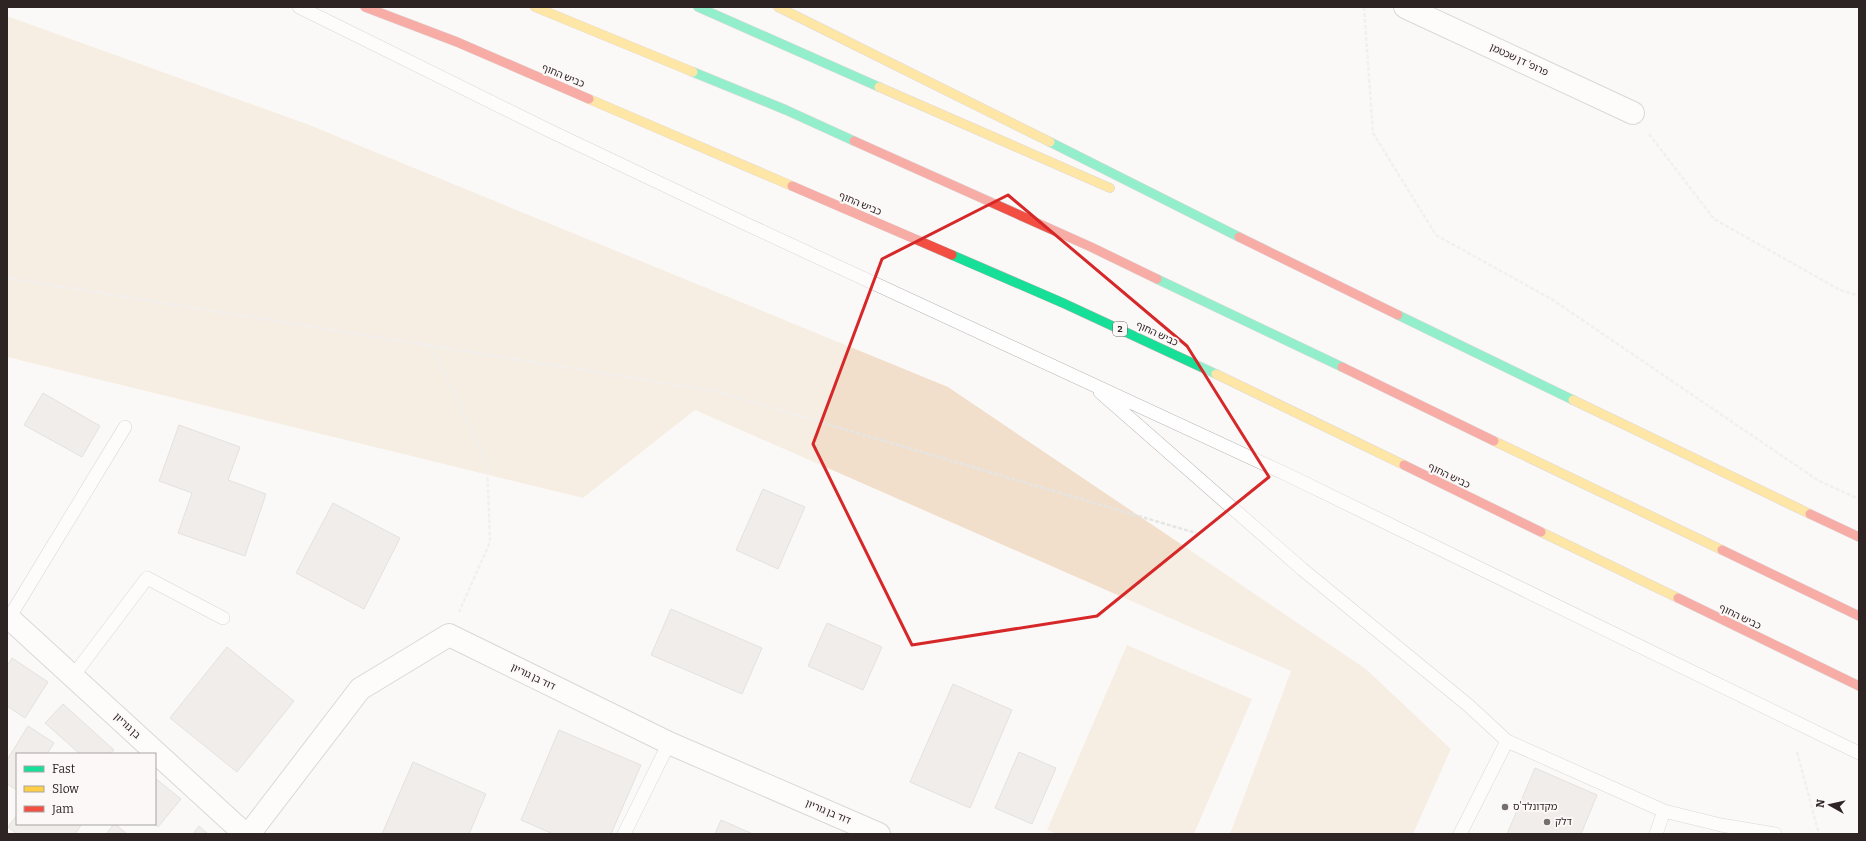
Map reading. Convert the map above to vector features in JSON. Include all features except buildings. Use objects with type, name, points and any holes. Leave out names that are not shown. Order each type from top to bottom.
[{"type":"highway","name":"כביש החוף","points":[[364,7],[458,42],[1063,303],[1198,365],[1474,501],[1859,686]]},
{"type":"highway","points":[[535,7],[786,110],[1091,247],[1859,616]]},
{"type":"highway","points":[[698,7],[1116,190]]},
{"type":"highway","points":[[778,7],[1392,312],[1859,537]]},
{"type":"highway","points":[[1188,222],[1392,312]]},
{"type":"street","name":"פרופ' דן שכטמן","points":[[1405,7],[1633,113]]},
{"type":"street","name":"בן גוריון","points":[[9,618],[245,834]]},
{"type":"street","name":"דוד בן גוריון","points":[[449,635],[669,743],[880,834]]},
{"type":"street","points":[[249,834],[360,689],[449,635]]},
{"type":"lane","points":[[299,7],[548,130],[746,224],[1288,475],[1859,753]]},
{"type":"lane","points":[[1066,371],[1098,390],[1302,569],[1468,705],[1507,741],[1664,811],[1721,825],[1775,834]]},
{"type":"lane","points":[[9,618],[124,427]]},
{"type":"lane","points":[[73,676],[148,578],[223,618]]},
{"type":"lane","points":[[1460,834],[1507,741]]},
{"type":"lane","points":[[624,834],[669,743]]},
{"type":"lane","points":[[1656,834],[1664,811]]},
{"type":"path","points":[[1364,7],[1373,133],[1436,235],[1553,300],[1819,481],[1859,499]]},
{"type":"path","points":[[1633,113],[1714,219],[1840,290],[1859,296]]},
{"type":"path","points":[[7,278],[715,390],[1196,533]]},
{"type":"path","points":[[431,345],[487,463],[490,542],[449,635]]},
{"type":"path","points":[[1797,752],[1819,834]]},
{"type":"highlighted area","points":[[1008,195],[1187,346],[1269,477],[1097,616],[912,645],[813,444],[882,259]]},
{"type":"shaded area","points":[[7,16],[307,124],[948,387],[1366,669],[1451,749],[1413,834],[1230,834],[1291,671],[695,410],[583,498],[7,357]]},
{"type":"shaded area","points":[[1127,645],[1252,699],[1194,834],[1057,834],[1047,830]]},
{"type":"traffic: fast","points":[[698,7],[879,87]]},
{"type":"traffic: fast","points":[[693,72],[786,110],[854,141]]},
{"type":"traffic: fast","points":[[1050,142],[1239,237]]},
{"type":"traffic: fast","points":[[952,255],[1063,303],[1216,374]]},
{"type":"traffic: fast","points":[[1157,279],[1342,367]]},
{"type":"traffic: fast","points":[[1398,315],[1573,400]]},
{"type":"traffic: slow","points":[[535,7],[693,72]]},
{"type":"traffic: slow","points":[[778,7],[1050,142]]},
{"type":"traffic: slow","points":[[879,87],[1110,188]]},
{"type":"traffic: slow","points":[[589,99],[792,186]]},
{"type":"traffic: slow","points":[[1216,374],[1404,465]]},
{"type":"traffic: slow","points":[[1573,400],[1810,514]]},
{"type":"traffic: slow","points":[[1494,441],[1722,550]]},
{"type":"traffic: slow","points":[[1541,532],[1678,598]]},
{"type":"traffic: jam","points":[[365,7],[457,42],[589,99]]},
{"type":"traffic: jam","points":[[854,141],[1091,247],[1157,279]]},
{"type":"traffic: jam","points":[[792,186],[952,255]]},
{"type":"traffic: jam","points":[[1239,237],[1398,315]]},
{"type":"traffic: jam","points":[[1342,367],[1494,441]]},
{"type":"traffic: jam","points":[[1404,465],[1541,532]]},
{"type":"traffic: jam","points":[[1810,514],[1859,537]]},
{"type":"traffic: jam","points":[[1722,550],[1859,616]]},
{"type":"traffic: jam","points":[[1678,598],[1859,686]]},
{"type":"place","name":"מקדונלד'ס","points":[[1505,807]]},
{"type":"place","name":"דלק","points":[[1547,822]]}]
